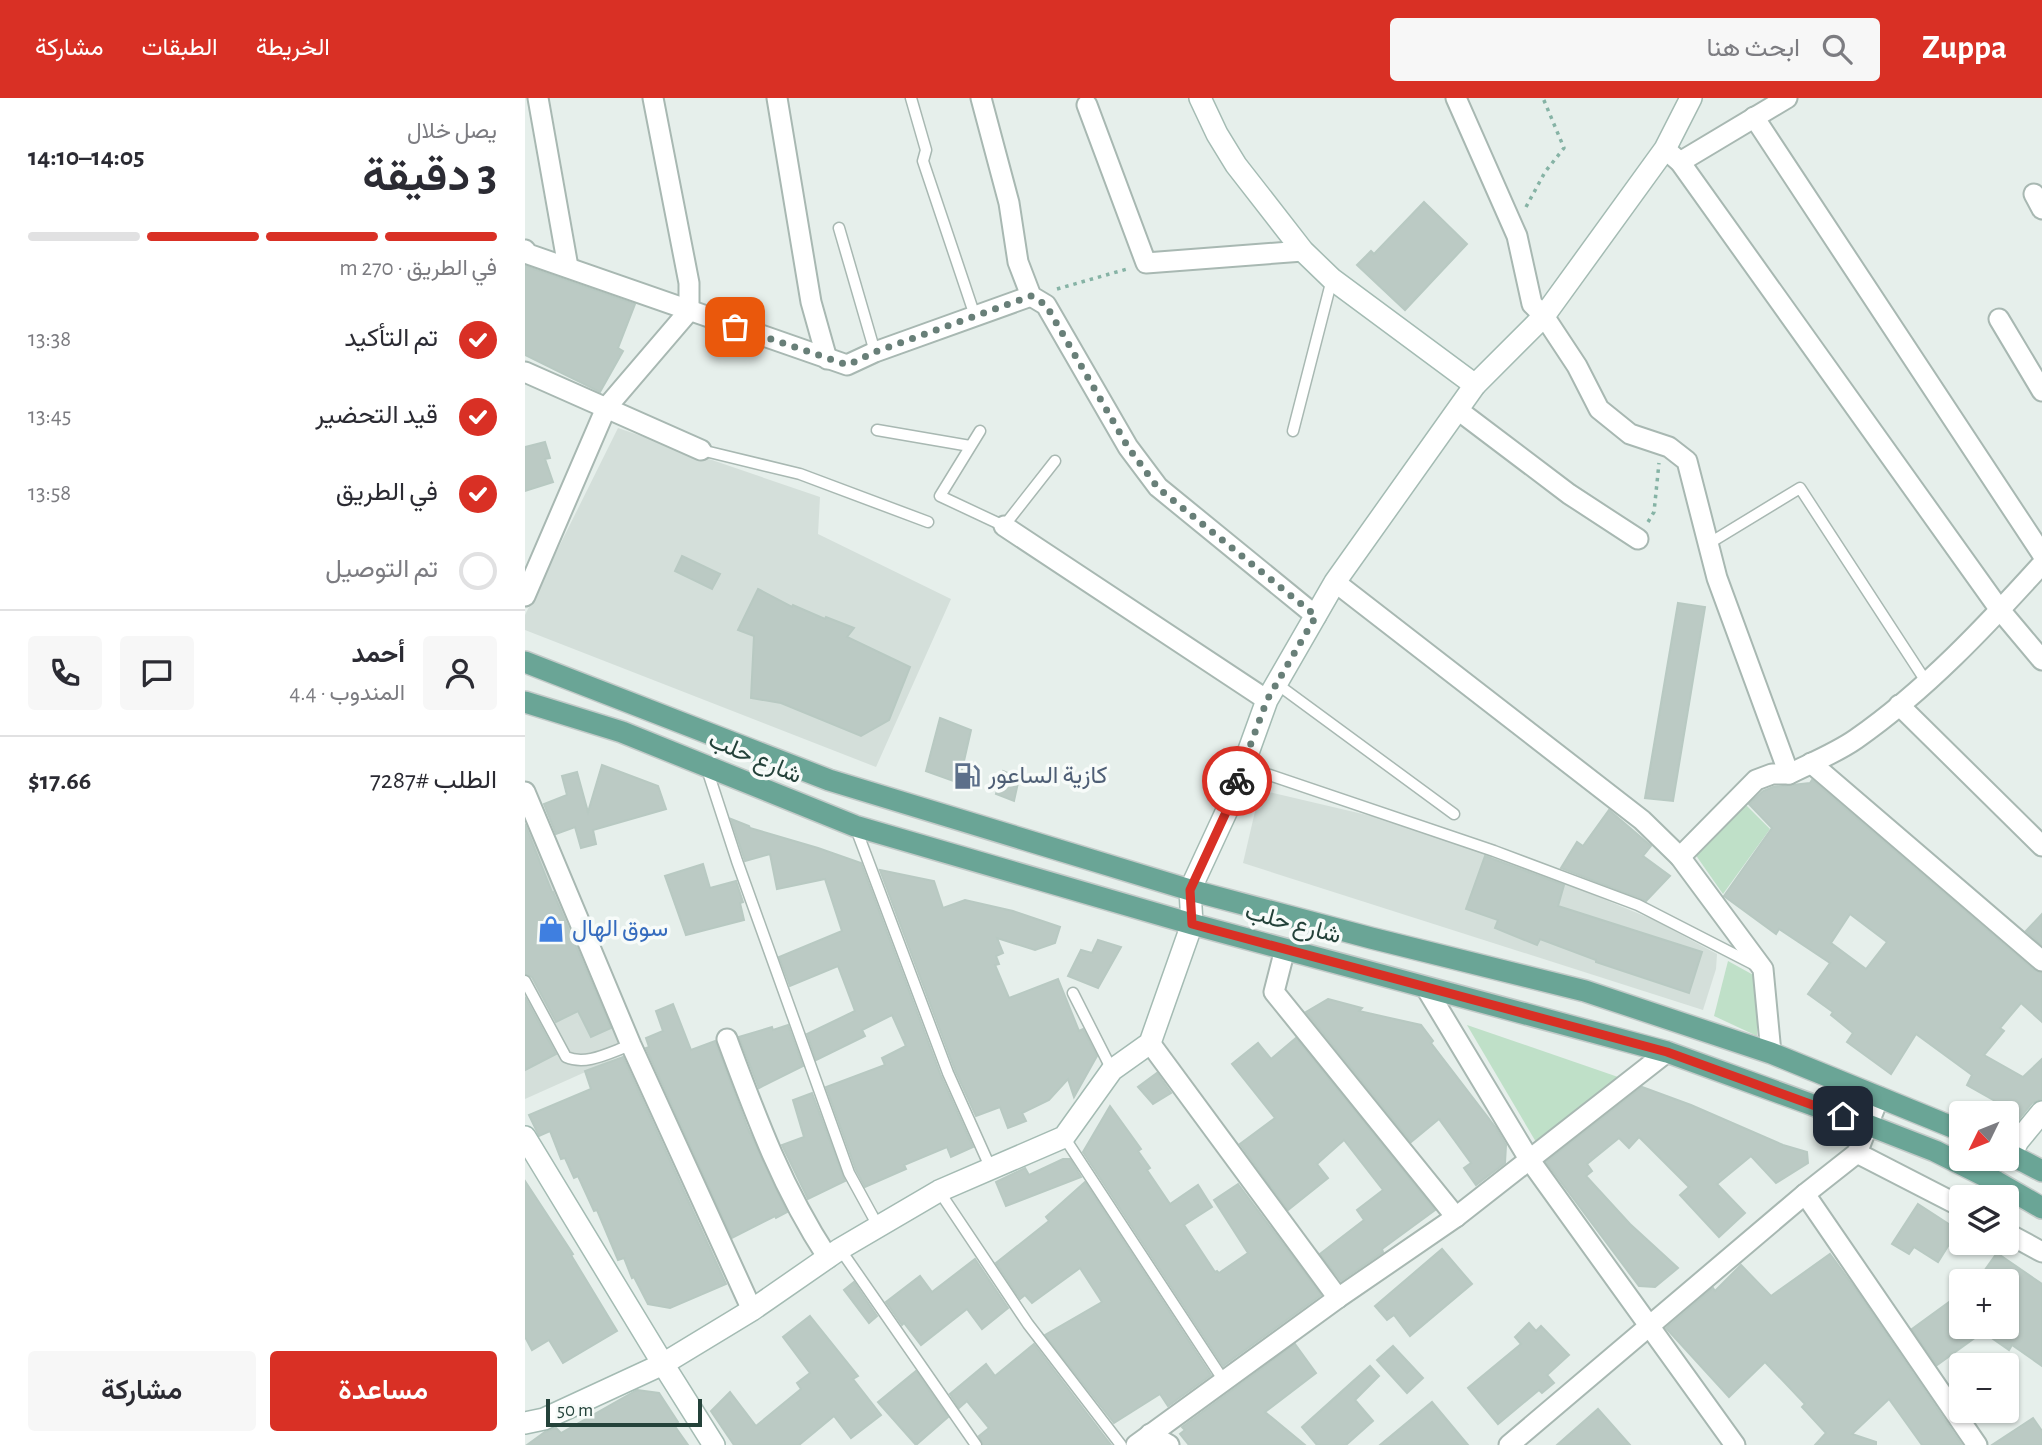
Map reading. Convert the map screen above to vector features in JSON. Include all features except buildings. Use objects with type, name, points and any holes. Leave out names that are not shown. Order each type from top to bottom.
[{"type":"main road","name":"شارع حلب","points":[[525,662],[829,780],[1190,890],[1371,938],[1585,990],[1771,1054],[1949,1126]]},
{"type":"main road","name":"شارع حلب","points":[[525,702],[622,732],[855,826],[1192,924],[1667,1052],[1935,1152],[1997,1182],[2042,1208]]},
{"type":"main road","points":[[2019,1159],[2042,1171]]},
{"type":"main road","points":[[1997,1182],[2002,1171]]},
{"type":"street","points":[[538,98],[568,267]]},
{"type":"street","points":[[525,596],[606,408],[689,311],[689,283],[653,98]]},
{"type":"street","points":[[777,98],[811,302],[827,359]]},
{"type":"street","points":[[981,98],[1009,203],[1018,262],[1031,296],[1046,305],[1128,447],[1158,488],[1316,616]]},
{"type":"street","points":[[1200,98],[1236,165],[1303,251],[1332,279],[1475,385]]},
{"type":"street","points":[[1456,98],[1517,236],[1532,304],[1544,316],[1577,366],[1599,409],[1630,433],[1669,447],[1687,461],[1717,578],[1789,774]]},
{"type":"street","points":[[525,1423],[544,1419],[663,1364],[752,1310],[834,1253],[939,1191],[1064,1136],[1112,1070],[1150,1043],[1192,924],[1190,890],[1228,808],[1272,692],[1335,582],[1475,385],[1544,316],[1673,155],[1691,98]]},
{"type":"street","points":[[1673,155],[1787,98]]},
{"type":"street","points":[[1087,105],[1146,263],[1303,251]]},
{"type":"street","points":[[1753,117],[2042,554]]},
{"type":"street","points":[[1673,155],[2000,610],[2042,660]]},
{"type":"street","points":[[525,250],[528,254],[848,365],[875,352],[1031,296]]},
{"type":"street","points":[[1999,319],[2042,391]]},
{"type":"street","points":[[525,372],[701,450]]},
{"type":"street","points":[[1458,410],[1569,494],[1638,539]]},
{"type":"street","points":[[1004,526],[1272,692]]},
{"type":"street","points":[[1680,858],[1756,780],[1772,774],[1789,774],[1854,741],[1927,683],[2042,564]]},
{"type":"street","points":[[1335,582],[1642,820],[1680,858],[1763,969],[1771,1054]]},
{"type":"street","points":[[1899,705],[2042,846]]},
{"type":"street","points":[[1811,763],[2042,961]]},
{"type":"street","points":[[525,792],[632,1047],[752,1310]]},
{"type":"street","points":[[1285,949],[1274,992],[1456,1217]]},
{"type":"street","points":[[1426,988],[1529,1159],[1735,1445]]},
{"type":"street","points":[[727,1039],[762,1132],[803,1219],[834,1253]]},
{"type":"street","points":[[1150,1043],[1338,1298]]},
{"type":"street","points":[[1143,1440],[1338,1298],[1456,1217],[1667,1052]]},
{"type":"street","points":[[1509,1445],[1857,1153],[1879,1097]]},
{"type":"street","points":[[2019,1139],[2042,1112]]},
{"type":"street","points":[[525,1137],[714,1445]]},
{"type":"street","points":[[1857,1153],[1949,1201]]},
{"type":"street","points":[[1805,1194],[1977,1445]]},
{"type":"street","points":[[2019,1240],[2042,1252]]},
{"type":"street","points":[[1143,1440],[1169,1445]]},
{"type":"lane","points":[[911,98],[926,150],[923,161],[975,316]]},
{"type":"lane","points":[[839,228],[875,352]]},
{"type":"lane","points":[[1293,431],[1332,279]]},
{"type":"lane","points":[[877,430],[970,446]]},
{"type":"lane","points":[[980,430],[940,496],[1004,526],[1055,461]]},
{"type":"lane","points":[[701,450],[800,474],[927,522]]},
{"type":"lane","points":[[1709,544],[1800,488],[1927,683]]},
{"type":"lane","points":[[1272,692],[1454,814]]},
{"type":"lane","points":[[706,765],[737,861],[849,1173],[879,1227]]},
{"type":"lane","points":[[1243,766],[1494,850],[1638,905],[1763,969]]},
{"type":"lane","points":[[855,826],[948,1073],[991,1169]]},
{"type":"lane","points":[[525,981],[566,1057],[575,1061],[587,1060],[632,1047]]},
{"type":"lane","points":[[1073,993],[1112,1070]]},
{"type":"lane","points":[[1064,1136],[1224,1381]]},
{"type":"lane","points":[[939,1191],[1028,1324],[1121,1445]]},
{"type":"lane","points":[[834,1253],[976,1445]]},
{"type":"path","points":[[1517,236],[1524,211],[1545,172],[1564,148],[1543,98]]},
{"type":"path","points":[[1031,296],[1146,263]]},
{"type":"path","points":[[1638,539],[1654,512],[1658,488],[1657,466],[1669,447]]},
{"type":"shaded area","points":[[618,428],[820,497],[818,534],[951,599],[876,767],[525,630],[525,615]]},
{"type":"shaded area","points":[[1260,790],[1384,819],[1500,856],[1654,920],[1717,954],[1716,969],[1703,1010],[1243,863]]},
{"type":"shaded area","name":"سوق الهال","points":[[525,806],[630,1052],[525,1099]]},
{"type":"green space","points":[[1746,805],[1770,829],[1723,894],[1695,854]]},
{"type":"green space","points":[[1728,961],[1757,977],[1757,1036],[1714,1016]]},
{"type":"green space","points":[[1467,1025],[1621,1078],[1536,1142]]},
{"type":"way so far","points":[[735,327],[848,365],[875,352],[1031,296],[1046,305],[1128,447],[1158,488],[1316,616],[1267,700],[1237,781]]},
{"type":"place","name":"كازية الساعور","points":[[967,776]]},
{"type":"place","name":"سوق الهال","points":[[551,929]]},
{"type":"route","points":[[1237,781],[1228,808],[1190,890],[1192,924],[1667,1052],[1843,1116]]}]
